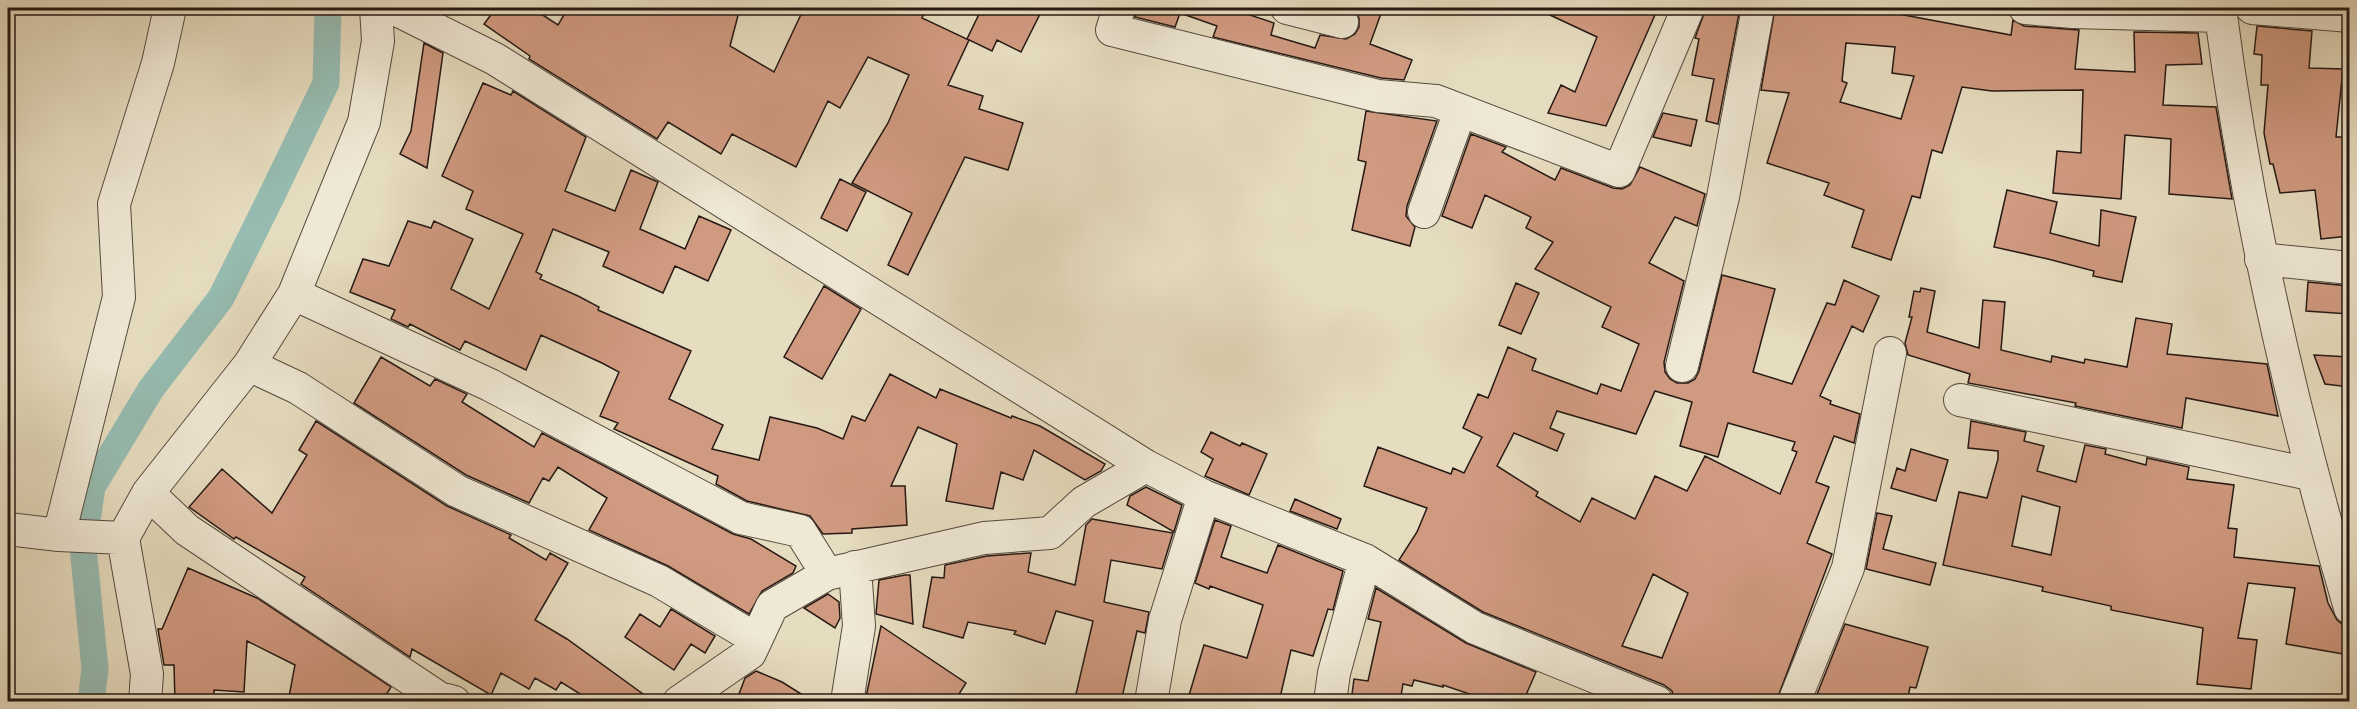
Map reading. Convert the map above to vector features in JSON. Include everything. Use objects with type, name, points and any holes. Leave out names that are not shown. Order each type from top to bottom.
[{"type":"street","points":[[59,535],[119,297],[114,204],[158,63],[170,8]]},
{"type":"street","points":[[145,702],[147,674],[123,538],[148,493],[249,365],[294,294],[364,122],[378,41],[376,8]]},
{"type":"street","points":[[393,8],[495,59],[1146,466],[1204,496],[1365,560],[1475,628],[1657,702]]},
{"type":"street","points":[[1119,8],[1112,30],[1378,96],[1436,101],[1619,171],[1688,8]]},
{"type":"street","points":[[1287,8],[1342,22]]},
{"type":"street","points":[[1682,366],[1723,197],[1758,8]]},
{"type":"street","points":[[2025,8],[2073,12],[2221,12],[2261,259],[2310,474],[2349,608]]},
{"type":"street","points":[[2252,8],[2349,16]]},
{"type":"street","points":[[1424,212],[1460,111]]},
{"type":"street","points":[[2261,259],[2349,268]]},
{"type":"street","points":[[294,294],[490,385],[741,518],[801,531],[841,570],[859,626],[848,702]]},
{"type":"street","points":[[1794,702],[1848,568],[1890,353]]},
{"type":"street","points":[[249,365],[298,388],[457,491],[658,581],[756,639]]},
{"type":"street","points":[[1959,400],[2310,474]]},
{"type":"street","points":[[679,702],[750,653],[772,606],[841,570],[984,538],[1050,533],[1084,502],[1146,466]]},
{"type":"street","points":[[148,493],[187,530],[418,693],[454,702]]},
{"type":"street","points":[[1151,702],[1165,620],[1204,496]]},
{"type":"street","points":[[8,529],[59,535],[123,538]]},
{"type":"street","points":[[1330,702],[1334,673],[1365,560]]},
{"type":"building","points":[[496,8],[532,8],[558,25],[568,8],[740,8],[730,46],[774,72],[804,8],[927,8],[922,18],[969,40],[948,85],[983,96],[979,109],[1023,123],[1008,170],[965,157],[908,275],[888,265],[912,213],[852,183],[888,123],[909,75],[868,57],[840,108],[828,101],[796,167],[732,134],[721,154],[668,122],[657,139],[529,59],[530,56],[484,24]]},
{"type":"building","points":[[982,8],[1043,8],[1021,52],[997,40],[992,51],[967,39]]},
{"type":"building","points":[[1137,8],[1229,8],[1274,23],[1271,35],[1315,48],[1320,35],[1346,39],[1355,34],[1359,27],[1359,18],[1352,8],[1383,8],[1370,44],[1412,60],[1404,80],[1381,78],[1213,37],[1217,26],[1180,13],[1175,27],[1135,17]]},
{"type":"building","points":[[1535,8],[1658,8],[1606,126],[1548,113],[1561,85],[1575,92],[1597,37]]},
{"type":"building","points":[[1706,8],[1740,8],[1718,124],[1706,121],[1714,79],[1692,75],[1699,39],[1695,38]]},
{"type":"building","points":[[1775,8],[1888,12],[2011,35],[2013,20],[2024,26],[2079,30],[2075,69],[2135,72],[2134,32],[2198,33],[2202,64],[2166,65],[2163,105],[2216,107],[2232,199],[2169,194],[2171,139],[2125,135],[2121,199],[2053,193],[2057,151],[2081,153],[2083,90],[1992,91],[1962,87],[1942,153],[1932,150],[1920,198],[1912,196],[1891,260],[1852,247],[1864,210],[1824,195],[1829,183],[1767,163],[1789,93],[1761,90]],"holes":[[[1846,43],[1895,47],[1892,73],[1914,76],[1901,119],[1840,102],[1847,83],[1842,81]]]},
{"type":"building","points":[[2257,26],[2312,31],[2309,68],[2343,69],[2336,137],[2348,137],[2349,236],[2321,239],[2315,190],[2280,193],[2273,164],[2270,164],[2264,133],[2268,85],[2261,85],[2262,55],[2254,54]]},
{"type":"building","points":[[424,43],[443,53],[427,168],[400,154],[411,131]]},
{"type":"building","points":[[483,83],[511,95],[513,91],[586,137],[565,191],[615,211],[631,170],[658,182],[640,229],[685,249],[699,216],[731,230],[708,281],[675,266],[663,293],[603,266],[609,252],[553,229],[536,272],[542,275],[540,279],[599,307],[598,310],[691,351],[669,399],[723,425],[712,449],[759,460],[770,417],[817,428],[843,439],[852,416],[865,421],[890,374],[936,398],[940,389],[1011,418],[1012,416],[1040,426],[1105,464],[1101,471],[1085,480],[1034,450],[1023,480],[1001,472],[993,509],[946,501],[957,444],[918,427],[891,486],[905,486],[907,525],[852,529],[852,533],[823,534],[810,516],[747,501],[716,484],[718,476],[614,429],[618,423],[600,416],[619,372],[602,363],[541,335],[526,370],[465,341],[460,350],[410,324],[408,327],[391,319],[395,310],[350,292],[363,259],[389,266],[408,221],[431,228],[434,221],[473,239],[451,289],[489,309],[523,234],[466,209],[473,191],[442,176]]},
{"type":"building","points":[[1366,111],[1437,121],[1407,206],[1406,216],[1415,227],[1410,246],[1352,230],[1366,162],[1358,160]]},
{"type":"building","points":[[1663,113],[1697,120],[1691,146],[1653,137]]},
{"type":"building","points":[[1471,134],[1506,147],[1502,152],[1555,180],[1561,168],[1613,188],[1622,189],[1630,185],[1640,167],[1705,194],[1697,226],[1675,217],[1649,263],[1684,281],[1664,362],[1665,372],[1677,383],[1688,383],[1695,379],[1699,371],[1722,275],[1775,289],[1753,372],[1792,384],[1827,303],[1835,305],[1844,280],[1879,296],[1863,332],[1852,326],[1820,396],[1831,401],[1830,404],[1860,414],[1854,443],[1834,436],[1816,482],[1829,487],[1807,543],[1832,554],[1776,702],[1675,702],[1672,691],[1664,685],[1483,612],[1399,560],[1417,532],[1427,508],[1364,486],[1378,447],[1451,474],[1453,468],[1464,473],[1482,437],[1463,428],[1478,394],[1488,398],[1508,347],[1536,359],[1532,370],[1597,394],[1601,384],[1621,391],[1639,344],[1602,327],[1611,307],[1535,269],[1553,242],[1526,228],[1531,217],[1485,195],[1472,228],[1442,216]],"holes":[[[1655,391],[1692,402],[1680,446],[1718,457],[1728,423],[1795,442],[1792,450],[1797,452],[1780,494],[1705,456],[1687,491],[1655,476],[1635,519],[1592,498],[1580,522],[1536,496],[1538,492],[1497,466],[1514,433],[1557,451],[1564,434],[1550,428],[1557,411],[1636,434]],[[1653,574],[1688,593],[1662,658],[1622,646]]]},
{"type":"building","points":[[840,179],[866,192],[847,231],[821,218]]},
{"type":"building","points":[[2007,190],[2057,202],[2050,233],[2099,246],[2101,210],[2136,217],[2122,282],[2093,276],[2094,271],[1994,247]]},
{"type":"building","points":[[2308,282],[2349,286],[2349,314],[2306,311]]},
{"type":"building","points":[[1516,283],[1539,293],[1521,334],[1499,325]]},
{"type":"building","points":[[824,286],[861,309],[822,379],[784,357]]},
{"type":"building","points":[[1921,288],[1935,291],[1927,332],[1979,348],[1983,300],[2005,302],[2001,350],[2051,362],[2052,356],[2084,363],[2085,359],[2127,367],[2136,318],[2172,324],[2167,354],[2267,364],[2278,416],[2186,398],[2182,428],[2075,406],[2076,403],[1968,383],[1970,374],[1908,355],[1905,343],[1912,317],[1909,317],[1914,291],[1920,292]]},
{"type":"building","points":[[2314,355],[2349,357],[2349,387],[2325,384]]},
{"type":"building","points":[[381,357],[430,386],[435,379],[467,394],[462,402],[534,447],[542,433],[733,534],[751,539],[796,566],[793,573],[762,591],[749,614],[668,566],[589,530],[607,498],[558,467],[549,481],[543,478],[529,503],[466,475],[354,403]]},
{"type":"building","points":[[316,421],[447,506],[511,535],[509,538],[546,560],[550,553],[568,563],[535,620],[567,639],[654,702],[593,702],[561,682],[556,690],[535,678],[529,689],[501,673],[491,695],[412,649],[410,657],[301,584],[305,577],[236,537],[234,539],[189,507],[222,469],[272,513],[307,455],[299,450]]},
{"type":"building","points":[[1971,421],[2026,432],[2024,441],[2044,446],[2037,471],[2076,482],[2085,445],[2106,449],[2105,454],[2146,465],[2147,458],[2189,467],[2187,479],[2234,485],[2228,528],[2237,529],[2234,557],[2319,566],[2328,603],[2337,620],[2342,624],[2349,655],[2286,644],[2295,588],[2248,583],[2238,638],[2257,640],[2251,689],[2197,684],[2203,628],[2111,610],[2111,606],[2042,591],[2043,587],[1943,565],[1959,492],[1987,498],[1998,459],[1998,451],[1968,448]],"holes":[[[2022,496],[2060,507],[2051,555],[2012,546]]]},
{"type":"building","points":[[1211,432],[1240,446],[1242,443],[1267,454],[1249,495],[1205,476],[1213,459],[1201,452]]},
{"type":"building","points":[[1911,449],[1948,460],[1936,501],[1891,488],[1897,468],[1905,471]]},
{"type":"building","points":[[1146,487],[1182,505],[1174,532],[1127,505],[1130,496]]},
{"type":"building","points":[[1295,499],[1341,519],[1337,529],[1290,511]]},
{"type":"building","points":[[1877,513],[1892,516],[1883,549],[1936,563],[1930,585],[1866,569]]},
{"type":"building","points":[[1092,519],[1173,533],[1162,569],[1111,560],[1104,602],[1149,612],[1145,633],[1137,631],[1121,702],[1076,694],[1093,621],[1056,611],[1045,644],[1014,634],[1016,631],[968,622],[963,638],[923,627],[932,577],[944,578],[945,565],[987,556],[1031,553],[1028,572],[1075,585],[1086,525]]},
{"type":"building","points":[[1215,520],[1231,526],[1221,557],[1267,573],[1278,545],[1343,571],[1333,610],[1328,609],[1313,656],[1291,650],[1279,702],[1187,702],[1204,645],[1247,658],[1263,605],[1195,583]]},
{"type":"building","points":[[188,568],[257,598],[391,687],[382,702],[288,702],[295,665],[247,641],[244,692],[214,690],[214,702],[175,702],[174,665],[164,665],[158,629],[162,629]]},
{"type":"building","points":[[910,575],[913,624],[876,614],[879,580]]},
{"type":"building","points":[[1376,588],[1466,643],[1536,672],[1523,702],[1493,702],[1443,685],[1443,687],[1414,680],[1412,686],[1403,684],[1400,702],[1351,702],[1354,679],[1368,681],[1381,622],[1368,619]]},
{"type":"building","points":[[828,594],[839,602],[840,618],[835,628],[804,608]]},
{"type":"building","points":[[671,609],[715,636],[705,653],[691,644],[674,670],[625,637],[640,614],[660,627]]},
{"type":"building","points":[[1845,624],[1928,647],[1916,688],[1910,687],[1907,702],[1814,702]]},
{"type":"building","points":[[881,626],[966,683],[954,702],[865,702]]},
{"type":"building","points":[[756,671],[782,682],[814,702],[736,702],[745,678]]},
{"type":"waterway","points":[[91,702],[95,669],[83,547],[92,487],[151,389],[221,298],[272,195],[326,83],[328,8]]}]
